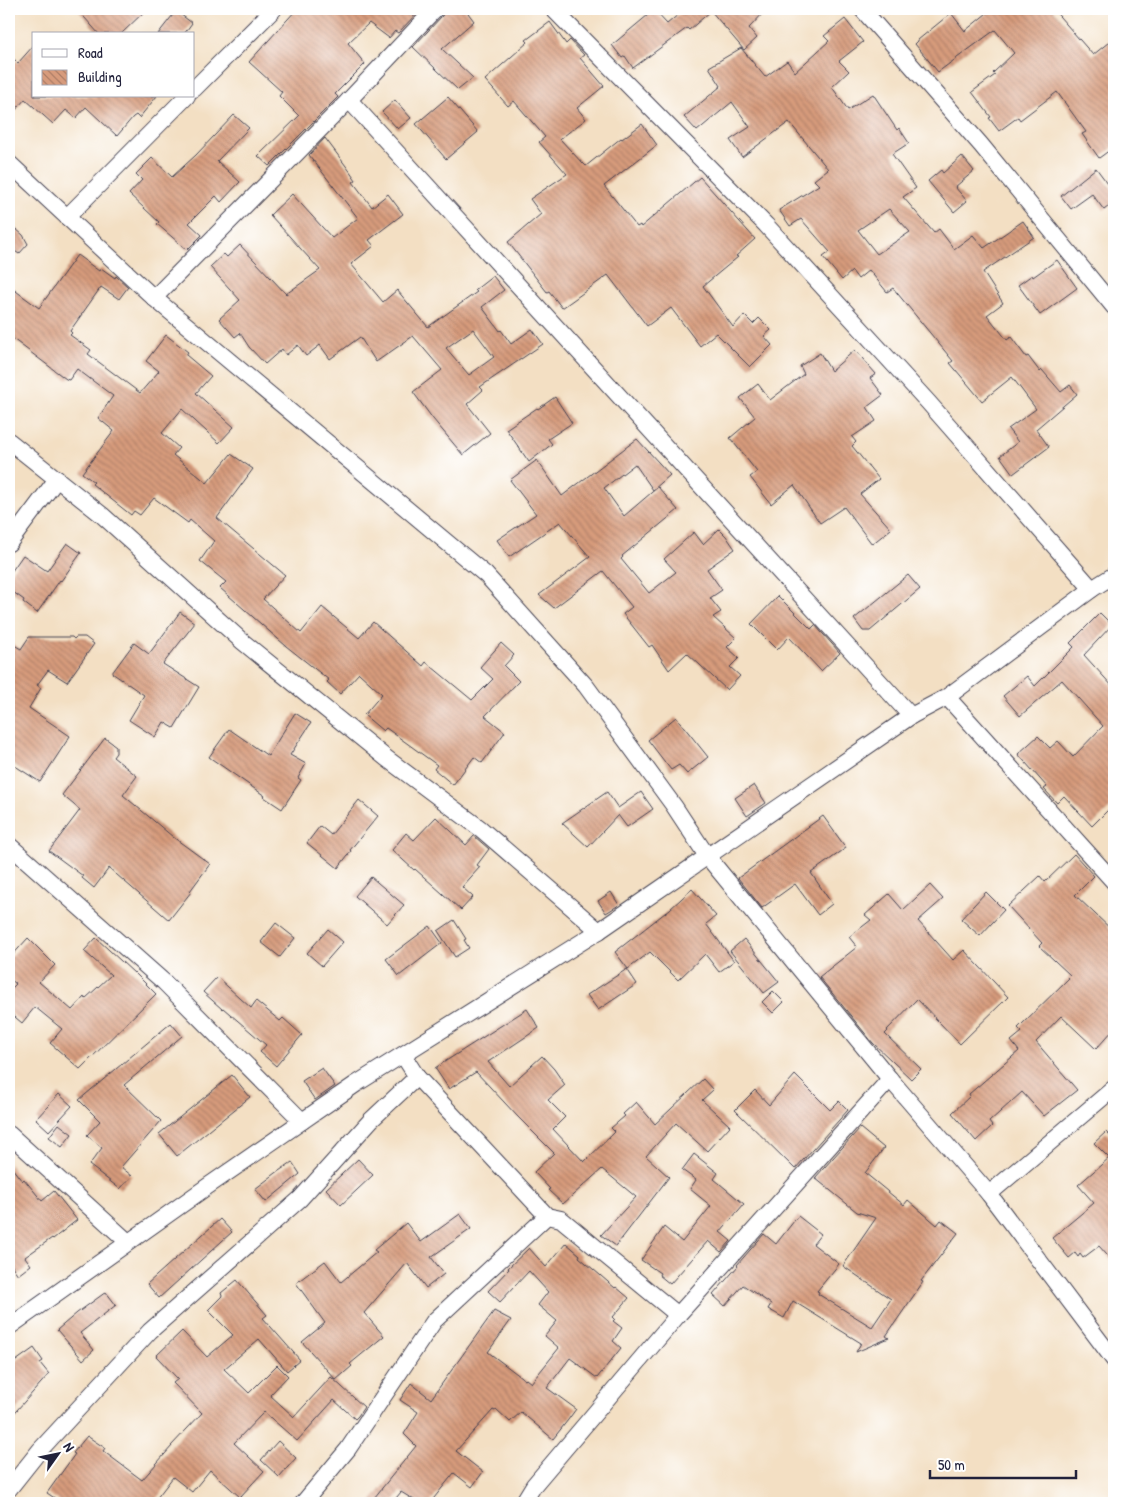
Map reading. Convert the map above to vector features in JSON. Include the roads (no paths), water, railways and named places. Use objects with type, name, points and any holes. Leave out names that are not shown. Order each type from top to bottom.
[{"type":"street","points":[[195,88],[274,9]]},
{"type":"street","points":[[154,298],[350,100],[435,9]]},
{"type":"street","points":[[553,9],[766,225],[928,402],[1092,589]]},
{"type":"street","points":[[865,10],[981,145],[1114,307]]},
{"type":"street","points":[[67,217],[185,98]]},
{"type":"street","points":[[350,100],[911,716]]},
{"type":"street","points":[[9,163],[154,298],[486,575],[586,686],[674,806],[707,856],[890,1080],[989,1194],[1114,1360]]},
{"type":"street","points":[[9,441],[102,515],[243,642],[386,758],[482,829],[599,931]]},
{"type":"street","points":[[9,544],[57,479]]},
{"type":"street","points":[[9,1327],[356,1084],[599,931],[911,716],[947,697],[1092,589],[1114,575]]},
{"type":"street","points":[[947,697],[1114,882]]},
{"type":"street","points":[[9,845],[164,982],[302,1121]]},
{"type":"street","points":[[403,1055],[417,1077],[547,1216],[561,1219],[678,1315]]},
{"type":"street","points":[[9,1489],[40,1450],[150,1331],[300,1199],[371,1120],[417,1077]]},
{"type":"street","points":[[523,1503],[534,1485],[678,1315],[890,1080]]},
{"type":"street","points":[[989,1194],[1114,1088]]},
{"type":"street","points":[[9,1134],[128,1242]]},
{"type":"street","points":[[303,1503],[348,1449],[434,1321],[547,1216]]}]
